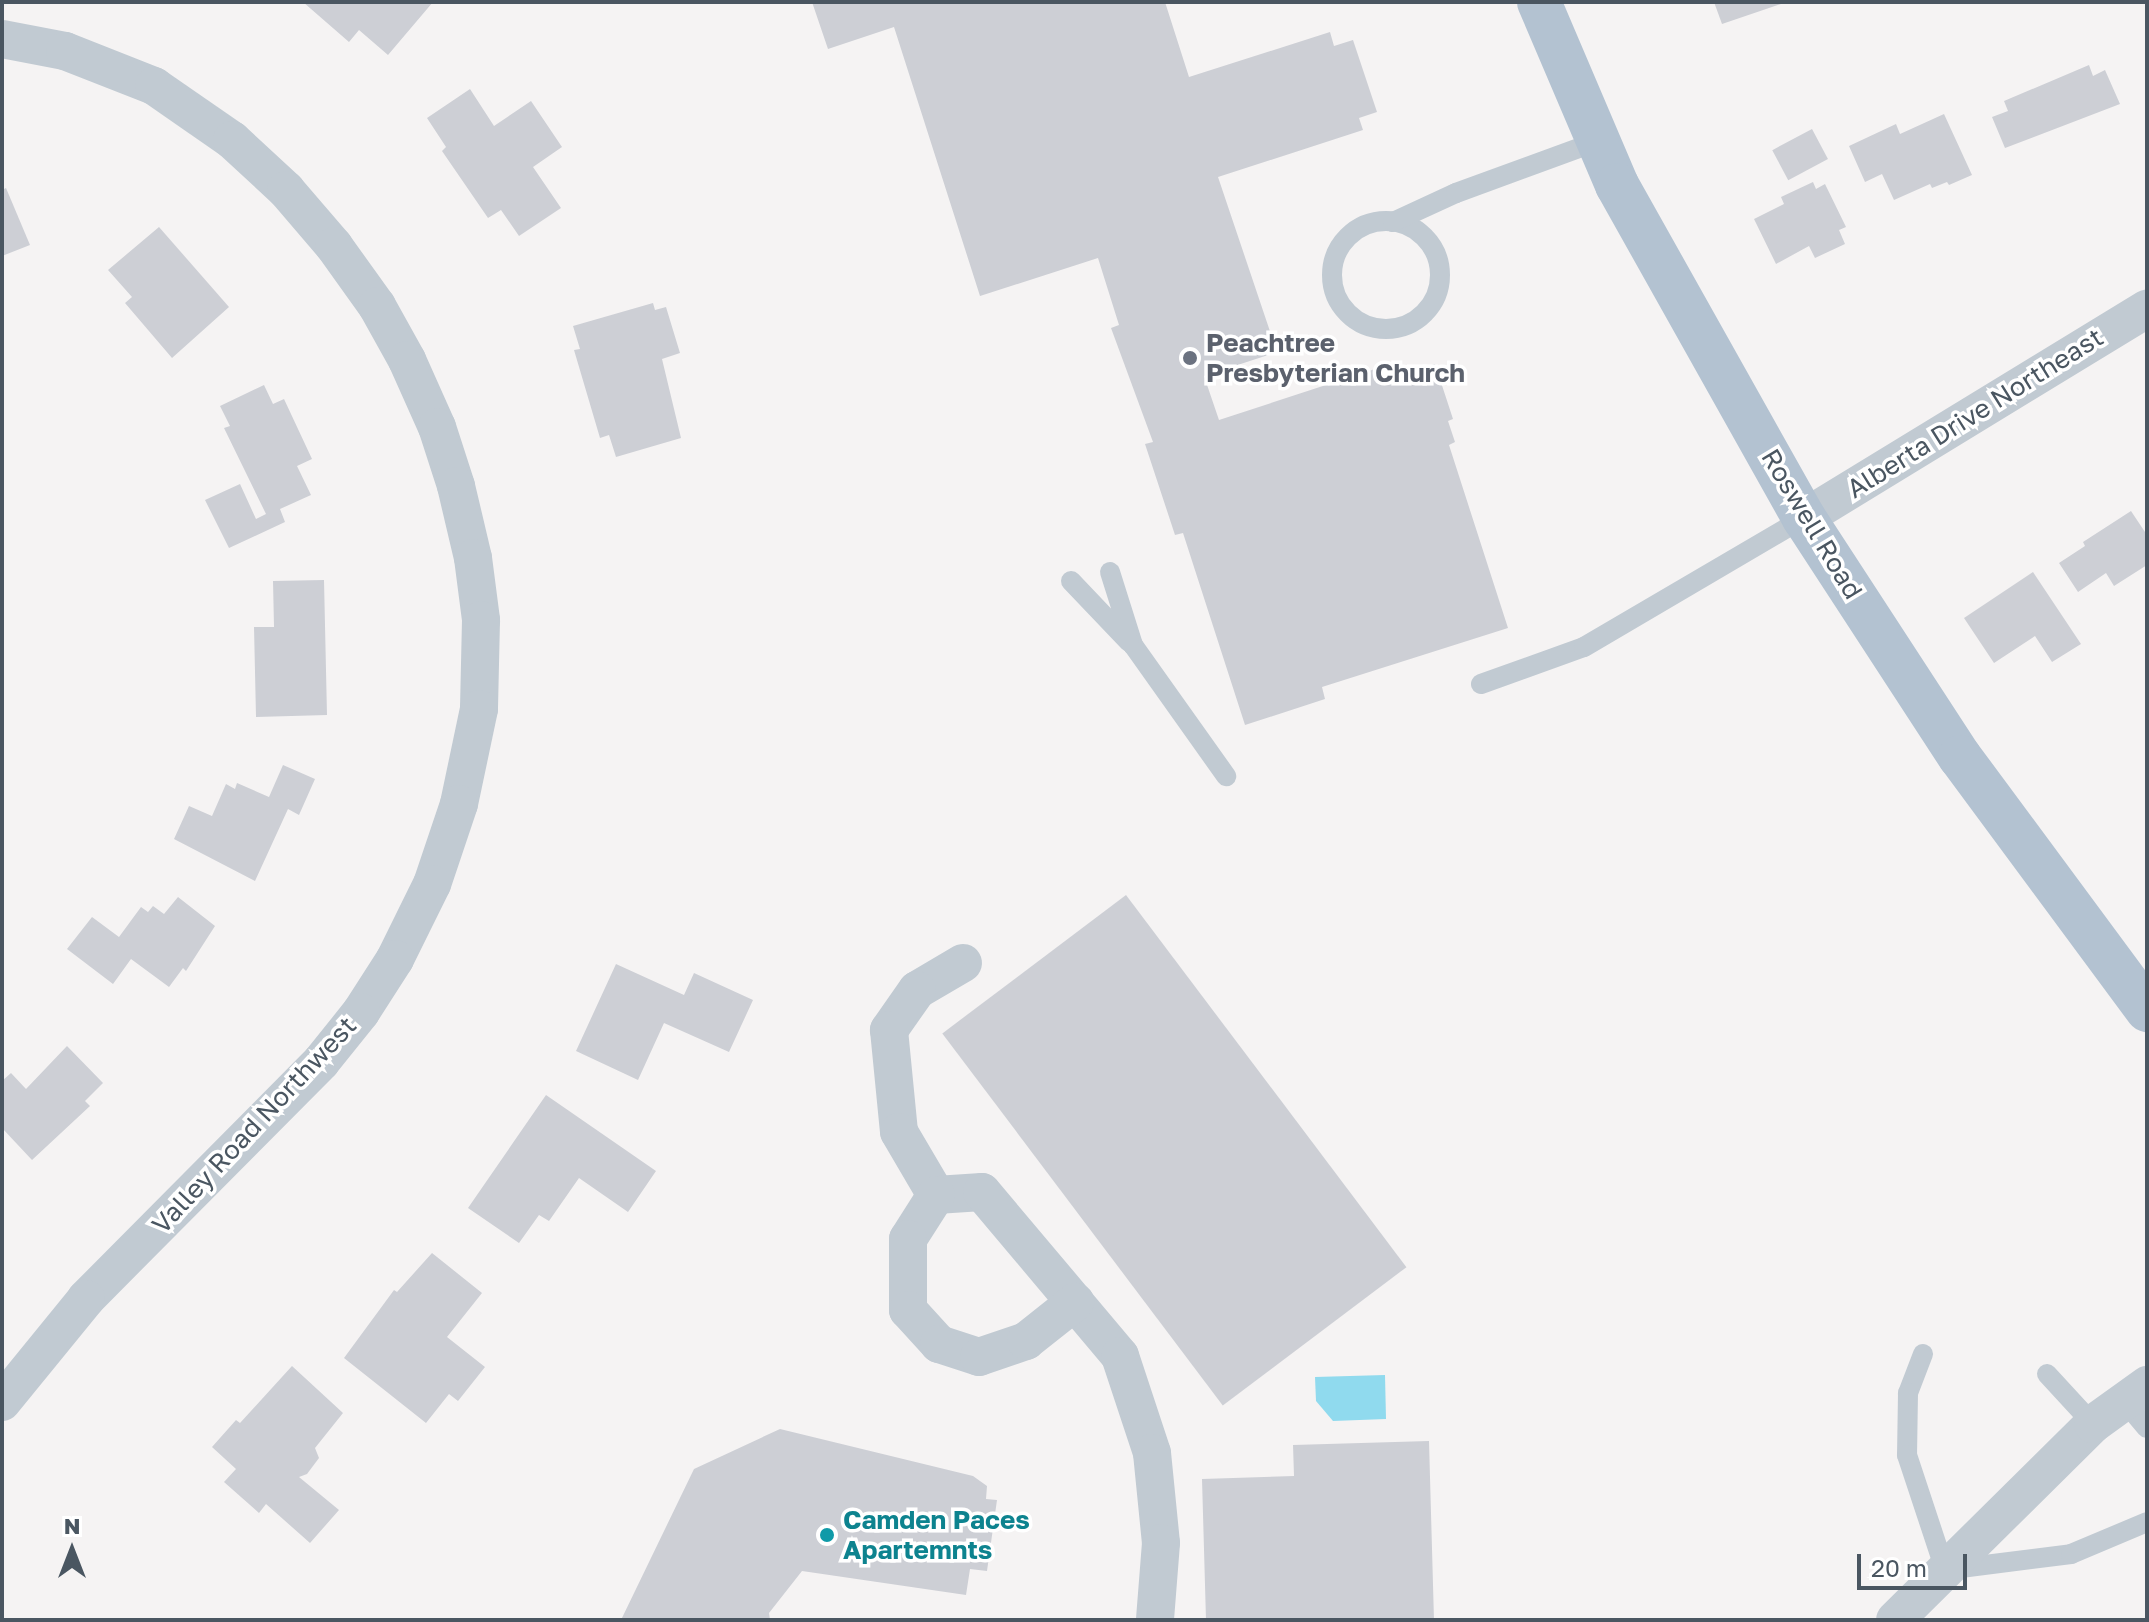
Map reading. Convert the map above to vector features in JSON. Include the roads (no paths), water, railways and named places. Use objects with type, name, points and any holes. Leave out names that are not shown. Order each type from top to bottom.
[{"type":"main road","name":"Roswell Road","points":[[1539,2],[1617,185],[1804,518],[1960,757],[2147,1010]]},
{"type":"street","name":"Valley Road Northwest","points":[[2,39],[65,51],[154,86],[232,140],[286,190],[334,246],[385,319],[437,427],[456,486],[473,558],[481,620],[479,709],[459,804],[432,884],[395,959],[361,1012],[321,1062],[86,1299],[2,1402]]},
{"type":"street","name":"Alberta Drive Northeast","points":[[1804,518],[2147,309]]},
{"type":"street","points":[[936,1195],[899,1132],[889,1030],[917,990],[963,963]]},
{"type":"street","points":[[936,1195],[982,1192],[1120,1356],[1152,1453],[1161,1543],[1155,1620]]},
{"type":"street","points":[[936,1195],[908,1239],[908,1310],[939,1344],[979,1357],[1026,1341],[1075,1302]]},
{"type":"street","points":[[1895,1620],[2093,1424],[2139,1405]]},
{"type":"lane","points":[[1393,222],[1416,231],[1434,249],[1440,282],[1427,312],[1397,328],[1380,329],[1350,315],[1333,286],[1333,269],[1346,239],[1360,228],[1393,222],[1456,193],[1598,141]]},
{"type":"lane","points":[[1481,684],[1584,647],[1804,518]]},
{"type":"lane","points":[[1110,572],[1133,645]]},
{"type":"lane","points":[[1071,581],[1133,645],[1226,776]]},
{"type":"lane","points":[[1923,1354],[1908,1393],[1907,1455],[1945,1570],[2071,1554],[2147,1522]]},
{"type":"lane","points":[[2047,1374],[2093,1424]]},
{"type":"water","points":[[1385,1375],[1386,1419],[1333,1421],[1316,1401],[1315,1377]]},
{"type":"place","name":"Peachtree Presbyterian Church","points":[[1190,358]]},
{"type":"place","name":"Camden Paces Apartemnts","points":[[827,1535]]}]
